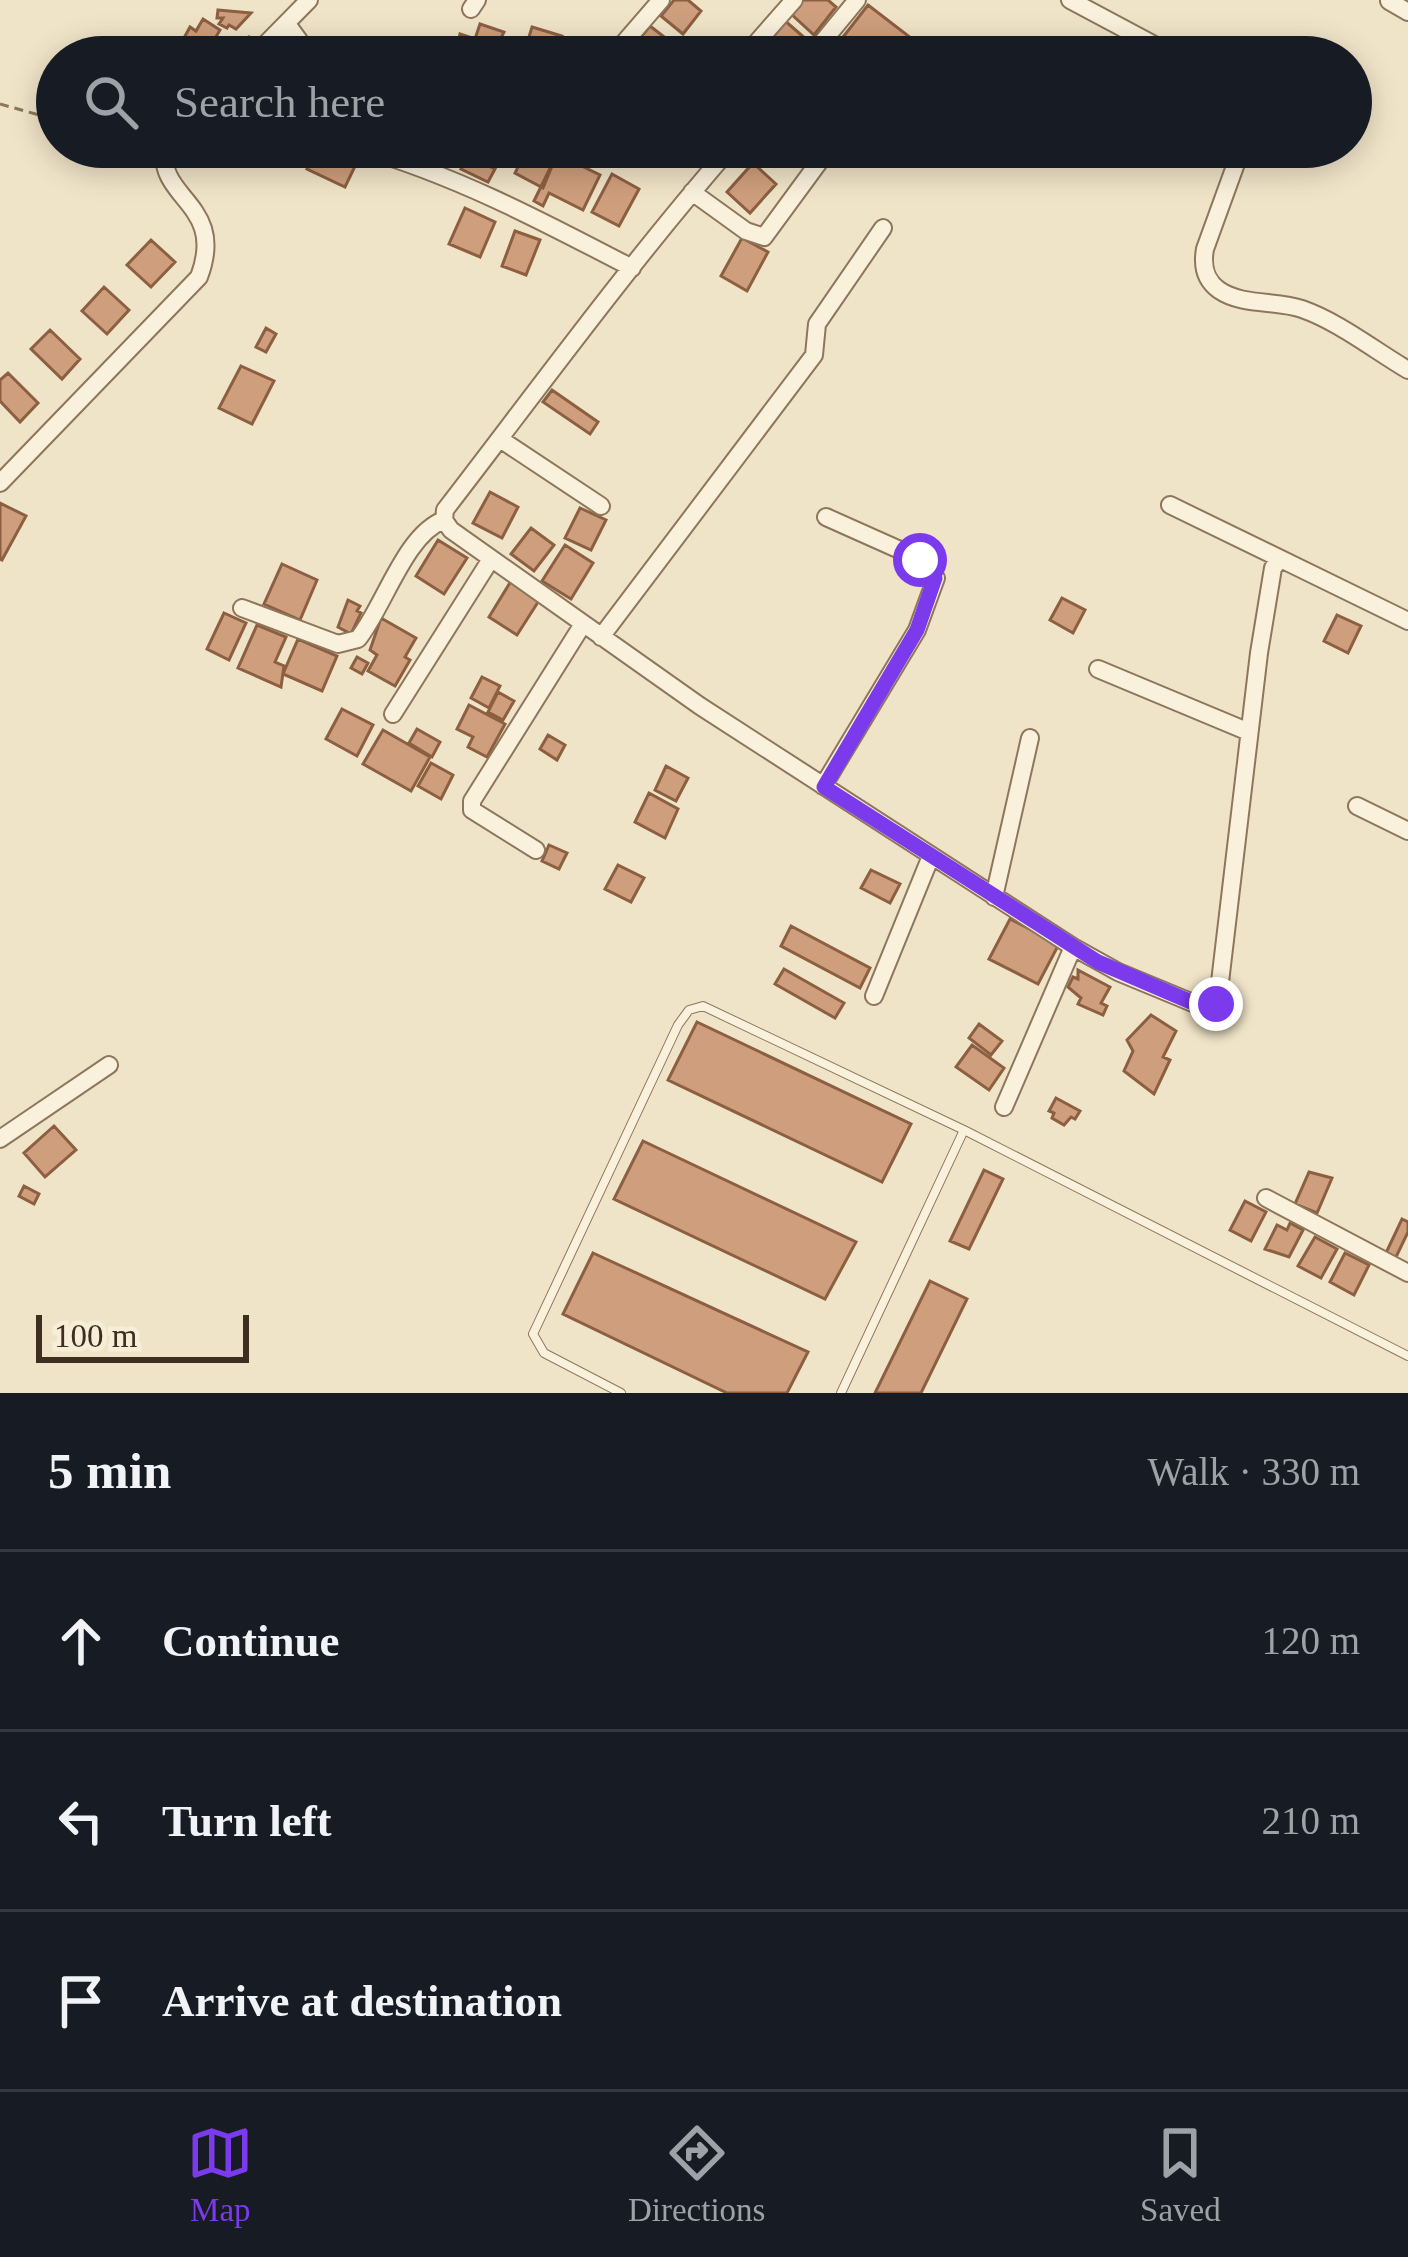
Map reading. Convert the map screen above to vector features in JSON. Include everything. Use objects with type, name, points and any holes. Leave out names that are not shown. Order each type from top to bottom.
[{"type":"street","points":[[274,36],[309,0]]},
{"type":"street","points":[[630,36],[661,0]]},
{"type":"street","points":[[762,36],[794,0]]},
{"type":"street","points":[[833,36],[857,0]]},
{"type":"street","points":[[1070,0],[1138,36]]},
{"type":"street","points":[[1389,1],[1408,12]]},
{"type":"street","points":[[286,24],[295,36]]},
{"type":"street","points":[[0,483],[199,277],[206,232],[165,168]]},
{"type":"street","points":[[429,168],[632,268]]},
{"type":"street","points":[[713,168],[446,510],[444,520],[451,530],[601,637],[994,897],[1118,972],[1205,1008],[1216,1004],[1249,732],[1270,589],[1280,559]]},
{"type":"street","points":[[692,192],[746,231],[764,237],[815,168]]},
{"type":"street","points":[[1234,168],[1202,262],[1216,289],[1232,297],[1277,302],[1315,314],[1408,370]]},
{"type":"street","points":[[601,637],[814,355],[817,324],[883,228]]},
{"type":"street","points":[[500,440],[602,506]]},
{"type":"street","points":[[1170,505],[1408,621]]},
{"type":"street","points":[[824,787],[917,630],[935,578],[920,560],[826,517]]},
{"type":"street","points":[[242,608],[347,644],[362,634],[418,540],[431,524],[444,520]]},
{"type":"street","points":[[393,714],[491,559]]},
{"type":"street","points":[[536,850],[472,810],[472,801],[584,624]]},
{"type":"street","points":[[1098,669],[1249,732]]},
{"type":"street","points":[[994,897],[1030,738]]},
{"type":"street","points":[[1357,806],[1408,831]]},
{"type":"street","points":[[874,996],[931,856]]},
{"type":"street","points":[[1004,1107],[1072,947]]},
{"type":"street","points":[[0,1139],[109,1065]]},
{"type":"street","points":[[1266,1198],[1408,1274]]},
{"type":"lane","points":[[622,1393],[544,1353],[533,1334],[668,1046],[689,1010],[703,1006],[964,1130],[1408,1356]]},
{"type":"lane","points":[[841,1393],[964,1130]]},
{"type":"path","points":[[0,104],[36,114]]},
{"type":"building","points":[[674,0],[688,0],[701,11],[683,34],[661,16]]},
{"type":"building","points":[[802,0],[828,0],[836,7],[814,35],[790,13]]},
{"type":"building","points":[[868,5],[908,36],[844,36]]},
{"type":"building","points":[[218,10],[251,13],[236,29],[219,24],[223,18],[217,18]]},
{"type":"building","points":[[203,19],[220,30],[216,36],[185,36],[190,27],[196,31]]},
{"type":"building","points":[[784,20],[802,36],[771,36]]},
{"type":"building","points":[[480,24],[504,32],[502,36],[476,36]]},
{"type":"building","points":[[650,26],[663,36],[642,36]]},
{"type":"building","points":[[532,27],[562,36],[529,36]]},
{"type":"building","points":[[308,168],[354,168],[345,187]]},
{"type":"building","points":[[493,168],[495,169],[488,182],[461,169]]},
{"type":"building","points":[[518,168],[551,168],[543,188],[515,173]]},
{"type":"building","points":[[550,168],[586,168],[600,175],[583,210],[549,193],[543,206],[534,201]]},
{"type":"building","points":[[749,168],[758,168],[776,184],[750,213],[727,192]]},
{"type":"building","points":[[612,174],[639,189],[619,226],[592,212]]},
{"type":"building","points":[[465,208],[495,222],[480,257],[449,244]]},
{"type":"building","points":[[515,231],[540,240],[526,275],[502,266]]},
{"type":"building","points":[[742,238],[768,252],[747,291],[721,276]]},
{"type":"building","points":[[151,240],[175,262],[151,287],[127,265]]},
{"type":"building","points":[[104,287],[129,310],[107,334],[82,311]]},
{"type":"building","points":[[266,328],[276,334],[266,352],[256,347]]},
{"type":"building","points":[[50,330],[80,359],[62,379],[31,349]]},
{"type":"building","points":[[241,366],[274,381],[252,424],[219,408]]},
{"type":"building","points":[[8,373],[38,403],[20,422],[0,401],[0,380]]},
{"type":"building","points":[[552,390],[598,422],[590,434],[543,402]]},
{"type":"building","points":[[490,492],[518,507],[502,538],[473,523]]},
{"type":"building","points":[[0,503],[26,516],[2,560],[0,559]]},
{"type":"building","points":[[580,508],[606,520],[591,550],[565,538]]},
{"type":"building","points":[[531,528],[554,545],[534,571],[511,554]]},
{"type":"building","points":[[438,540],[467,558],[444,594],[416,576]]},
{"type":"building","points":[[565,545],[593,563],[571,599],[542,581]]},
{"type":"building","points":[[282,564],[317,580],[300,620],[264,604]]},
{"type":"building","points":[[511,581],[540,599],[517,635],[489,617]]},
{"type":"building","points":[[1062,598],[1085,610],[1073,633],[1050,620]]},
{"type":"building","points":[[348,600],[360,606],[357,611],[361,613],[351,634],[338,627]]},
{"type":"building","points":[[224,613],[246,623],[229,660],[207,649]]},
{"type":"building","points":[[1337,615],[1361,626],[1348,653],[1324,641]]},
{"type":"building","points":[[381,618],[416,638],[395,686],[368,671],[377,655],[370,650]]},
{"type":"building","points":[[257,625],[286,637],[275,662],[284,666],[281,687],[238,668]]},
{"type":"building","points":[[298,639],[337,656],[322,691],[283,674]]},
{"type":"building","points":[[357,657],[368,663],[362,674],[351,668]]},
{"type":"building","points":[[482,677],[500,686],[489,708],[471,698]]},
{"type":"building","points":[[498,692],[514,701],[503,720],[488,712]]},
{"type":"building","points":[[469,705],[505,724],[487,757],[468,747],[473,737],[457,729]]},
{"type":"building","points":[[342,709],[373,725],[357,756],[326,739]]},
{"type":"building","points":[[417,729],[440,742],[432,757],[409,743]]},
{"type":"building","points":[[383,730],[430,757],[411,791],[363,764]]},
{"type":"building","points":[[548,735],[565,745],[557,760],[540,749]]},
{"type":"building","points":[[431,763],[453,775],[441,799],[418,786]]},
{"type":"building","points":[[666,766],[688,778],[676,801],[655,790]]},
{"type":"building","points":[[649,793],[678,809],[665,838],[635,822]]},
{"type":"building","points":[[549,845],[567,853],[559,869],[542,861]]},
{"type":"building","points":[[618,865],[644,878],[631,902],[605,889]]},
{"type":"building","points":[[871,870],[900,884],[890,903],[861,888]]},
{"type":"building","points":[[1010,919],[1059,944],[1038,984],[989,959]]},
{"type":"building","points":[[791,926],[870,968],[860,988],[781,946]]},
{"type":"building","points":[[784,969],[844,1003],[835,1018],[775,984]]},
{"type":"building","points":[[1078,970],[1110,987],[1101,1003],[1107,1006],[1103,1015],[1078,1004],[1081,998],[1068,987],[1073,977],[1078,979]]},
{"type":"building","points":[[1151,1015],[1176,1031],[1163,1057],[1170,1060],[1154,1094],[1124,1071],[1133,1051],[1127,1040]]},
{"type":"building","points":[[697,1022],[911,1124],[882,1182],[668,1080]]},
{"type":"building","points":[[979,1024],[1002,1041],[991,1055],[969,1038]]},
{"type":"building","points":[[972,1045],[1004,1068],[989,1090],[956,1067]]},
{"type":"building","points":[[1056,1098],[1080,1111],[1075,1119],[1071,1117],[1064,1125],[1052,1118],[1054,1113],[1049,1111]]},
{"type":"building","points":[[54,1126],[76,1150],[45,1177],[24,1153]]},
{"type":"building","points":[[643,1141],[856,1242],[825,1299],[614,1199]]},
{"type":"building","points":[[984,1170],[1003,1179],[969,1249],[950,1241]]},
{"type":"building","points":[[1309,1172],[1332,1178],[1317,1213],[1295,1204]]},
{"type":"building","points":[[24,1186],[39,1194],[34,1204],[19,1196]]},
{"type":"building","points":[[1245,1201],[1266,1212],[1251,1241],[1230,1230]]},
{"type":"building","points":[[1402,1219],[1408,1222],[1408,1232],[1395,1259],[1385,1255]]},
{"type":"building","points":[[1290,1223],[1303,1230],[1289,1257],[1265,1249],[1277,1225],[1287,1230]]},
{"type":"building","points":[[1315,1237],[1337,1249],[1321,1278],[1298,1266]]},
{"type":"building","points":[[593,1253],[808,1352],[787,1393],[727,1393],[563,1314]]},
{"type":"building","points":[[1345,1253],[1369,1265],[1354,1295],[1330,1282]]},
{"type":"building","points":[[930,1281],[967,1299],[921,1393],[875,1393]]},
{"type":"route","points":[[920,560],[935,578],[917,630],[824,787],[1098,962],[1205,1008],[1216,1004]]}]
